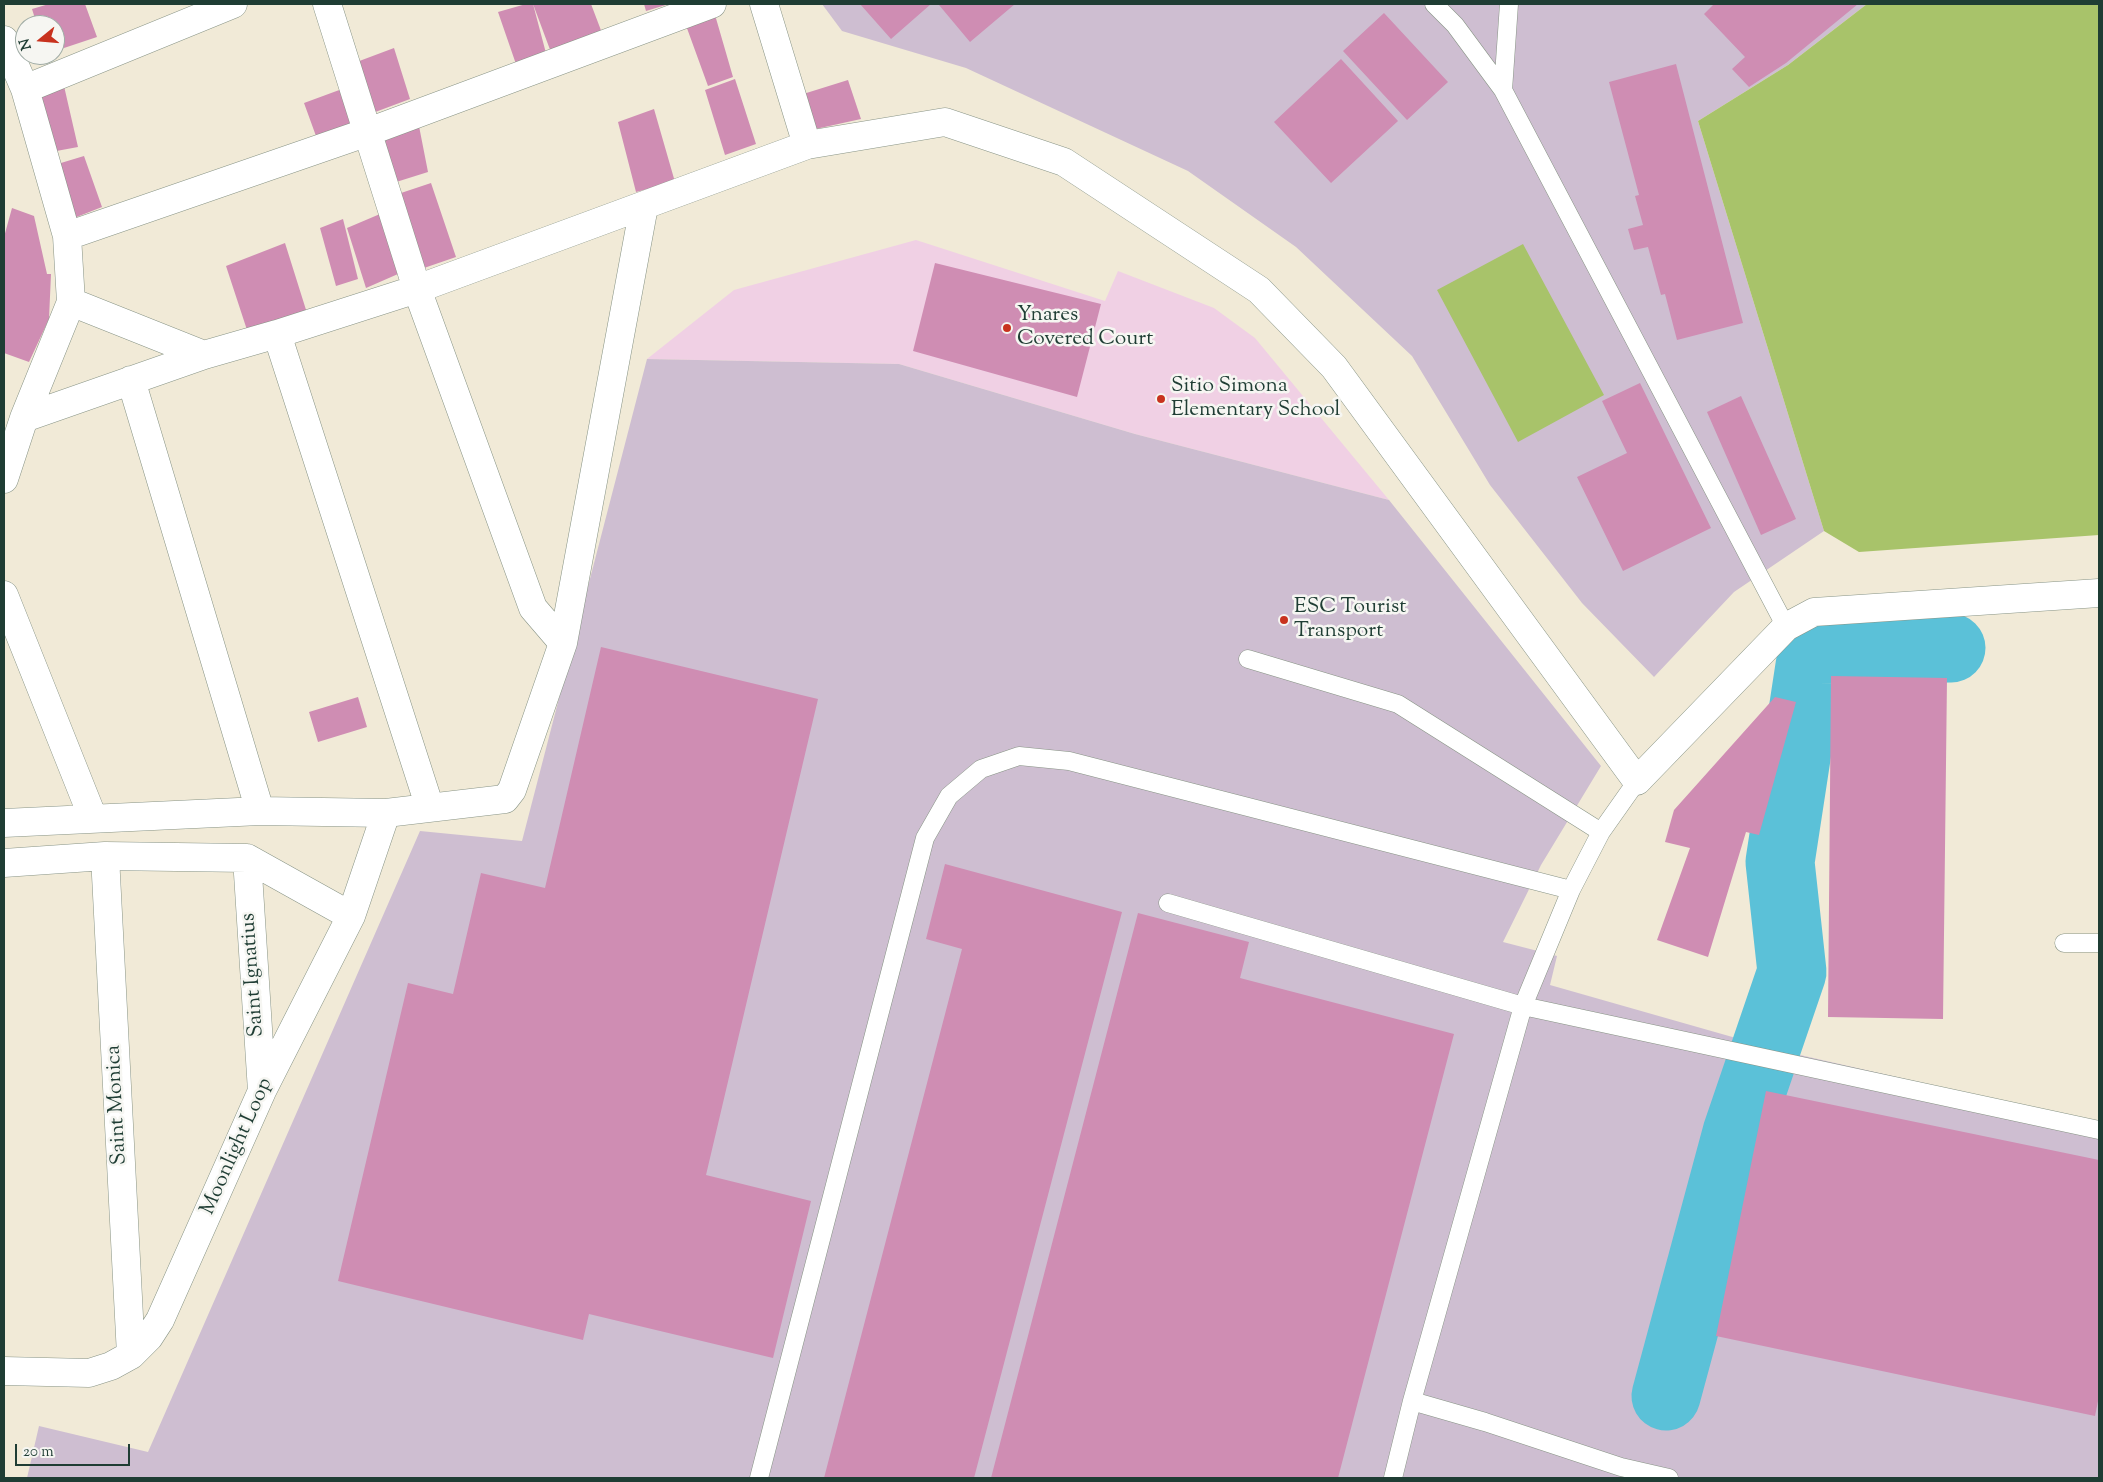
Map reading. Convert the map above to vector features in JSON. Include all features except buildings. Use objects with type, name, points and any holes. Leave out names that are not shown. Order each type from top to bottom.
[{"type":"street","points":[[25,89],[233,4]]},
{"type":"street","points":[[327,4],[417,289],[533,608],[563,643]]},
{"type":"street","points":[[67,236],[368,132],[712,4]]},
{"type":"street","points":[[764,4],[807,145]]},
{"type":"street","points":[[4,40],[25,89],[67,236],[70,302],[24,418],[4,479]]},
{"type":"street","points":[[24,418],[204,355],[277,334],[417,289],[807,145],[945,122],[1064,162],[1259,290],[1334,367],[1637,781],[1786,627],[1814,612],[2099,592]]},
{"type":"street","points":[[4,823],[260,811],[386,813],[506,799],[512,790],[563,643],[644,206]]},
{"type":"street","points":[[70,302],[204,355]]},
{"type":"street","points":[[277,334],[430,808]]},
{"type":"street","points":[[131,380],[260,811]]},
{"type":"street","points":[[4,595],[93,818]]},
{"type":"street","name":"Moonlight Loop","points":[[4,1371],[89,1374],[111,1366],[131,1355],[149,1337],[160,1320],[262,1091],[351,916],[386,813]]},
{"type":"street","points":[[4,863],[105,856],[246,858],[351,916]]},
{"type":"street","name":"Saint Monica","points":[[105,856],[131,1355]]},
{"type":"street","name":"Saint Ignatius","points":[[246,858],[262,1091]]},
{"type":"lane","points":[[1434,4],[1455,25],[1503,90],[1786,627]]},
{"type":"lane","points":[[1503,90],[1509,4]]},
{"type":"lane","points":[[1248,659],[1398,704],[1601,832]]},
{"type":"lane","points":[[759,1478],[924,838],[949,796],[981,769],[1019,756],[1069,762],[1570,890]]},
{"type":"lane","points":[[1393,1478],[1412,1400],[1523,1006],[1570,890],[1601,832],[1637,781]]},
{"type":"lane","points":[[1168,904],[1523,1006],[2099,1130]]},
{"type":"lane","points":[[2064,943],[2099,943]]},
{"type":"lane","points":[[1412,1400],[1621,1467],[1669,1478]]},
{"type":"shaded area","points":[[822,4],[1867,4],[1788,65],[1698,121],[1824,531],[1734,592],[1654,677],[1582,603],[1490,485],[1412,356],[1296,247],[1188,171],[966,68],[842,31]]},
{"type":"shaded area","name":"Sitio Simona Elementary School","points":[[916,240],[1105,301],[1118,271],[1214,308],[1255,338],[1389,500],[1135,434],[899,364],[647,359],[734,290]]},
{"type":"shaded area","points":[[647,359],[899,364],[1135,434],[1389,500],[1601,766],[1541,865],[1503,942],[1557,956],[1550,985],[1778,1050],[2099,1123],[2099,1478],[27,1478],[39,1426],[148,1452],[420,831],[522,841]]},
{"type":"green space","points":[[1867,4],[2099,4],[2099,535],[1859,552],[1824,531],[1698,121],[1788,65]]},
{"type":"green space","points":[[1523,244],[1604,395],[1518,442],[1437,290]]},
{"type":"waterway","points":[[1666,1396],[1737,1133],[1792,972],[1780,862],[1810,666],[1817,649],[1951,648]]},
{"type":"place","name":"Ynares Covered Court","points":[[1007,328]]},
{"type":"place","name":"Sitio Simona Elementary School","points":[[1161,399]]},
{"type":"place","name":"ESC Tourist Transport","points":[[1284,620]]}]
